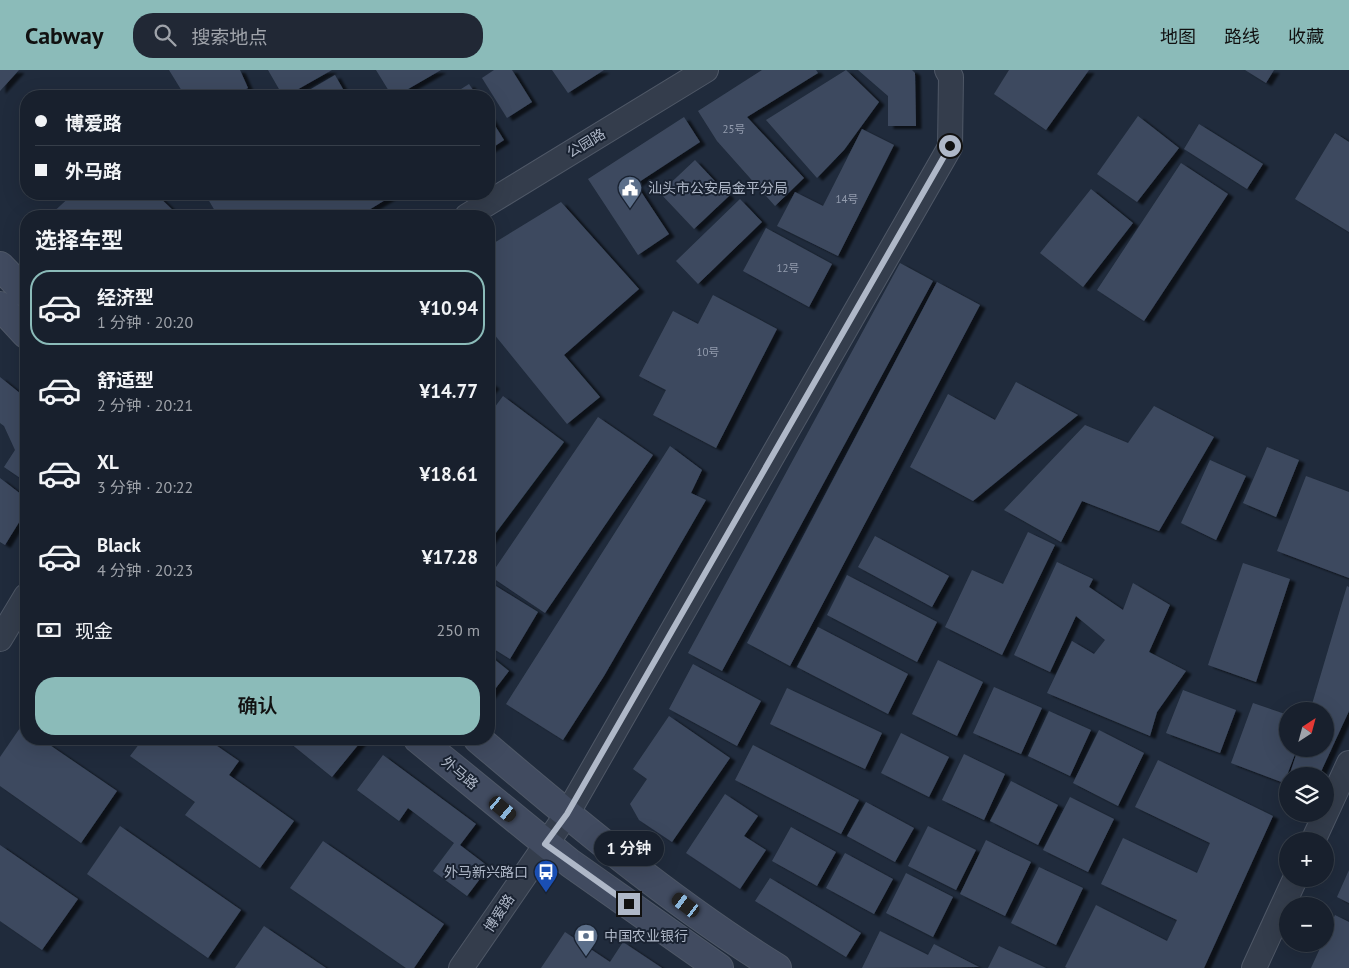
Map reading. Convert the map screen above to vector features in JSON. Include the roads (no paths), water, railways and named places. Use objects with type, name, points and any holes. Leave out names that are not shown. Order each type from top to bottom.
[{"type":"street","name":"公园路","points":[[495,199],[706,70]]},
{"type":"street","name":"博爱路","points":[[462,968],[567,814],[950,146],[951,77],[947,70]]},
{"type":"street","name":"公园路","points":[[477,210],[493,200]]},
{"type":"street","points":[[0,266],[20,287]]},
{"type":"street","points":[[0,306],[20,328]]},
{"type":"street","points":[[0,639],[20,606]]},
{"type":"street","name":"外马路","points":[[425,745],[545,844],[719,968]]},
{"type":"street","points":[[485,745],[567,814],[731,939],[777,968]]},
{"type":"street","points":[[1319,832],[1341,801],[1349,763]]},
{"type":"street","points":[[1254,968],[1291,887]]},
{"type":"place","name":"汕头市公安局金平分局","points":[[630,209]]},
{"type":"place","name":"外马新兴路口","points":[[546,893]]},
{"type":"place","name":"中国农业银行","points":[[586,957]]}]
